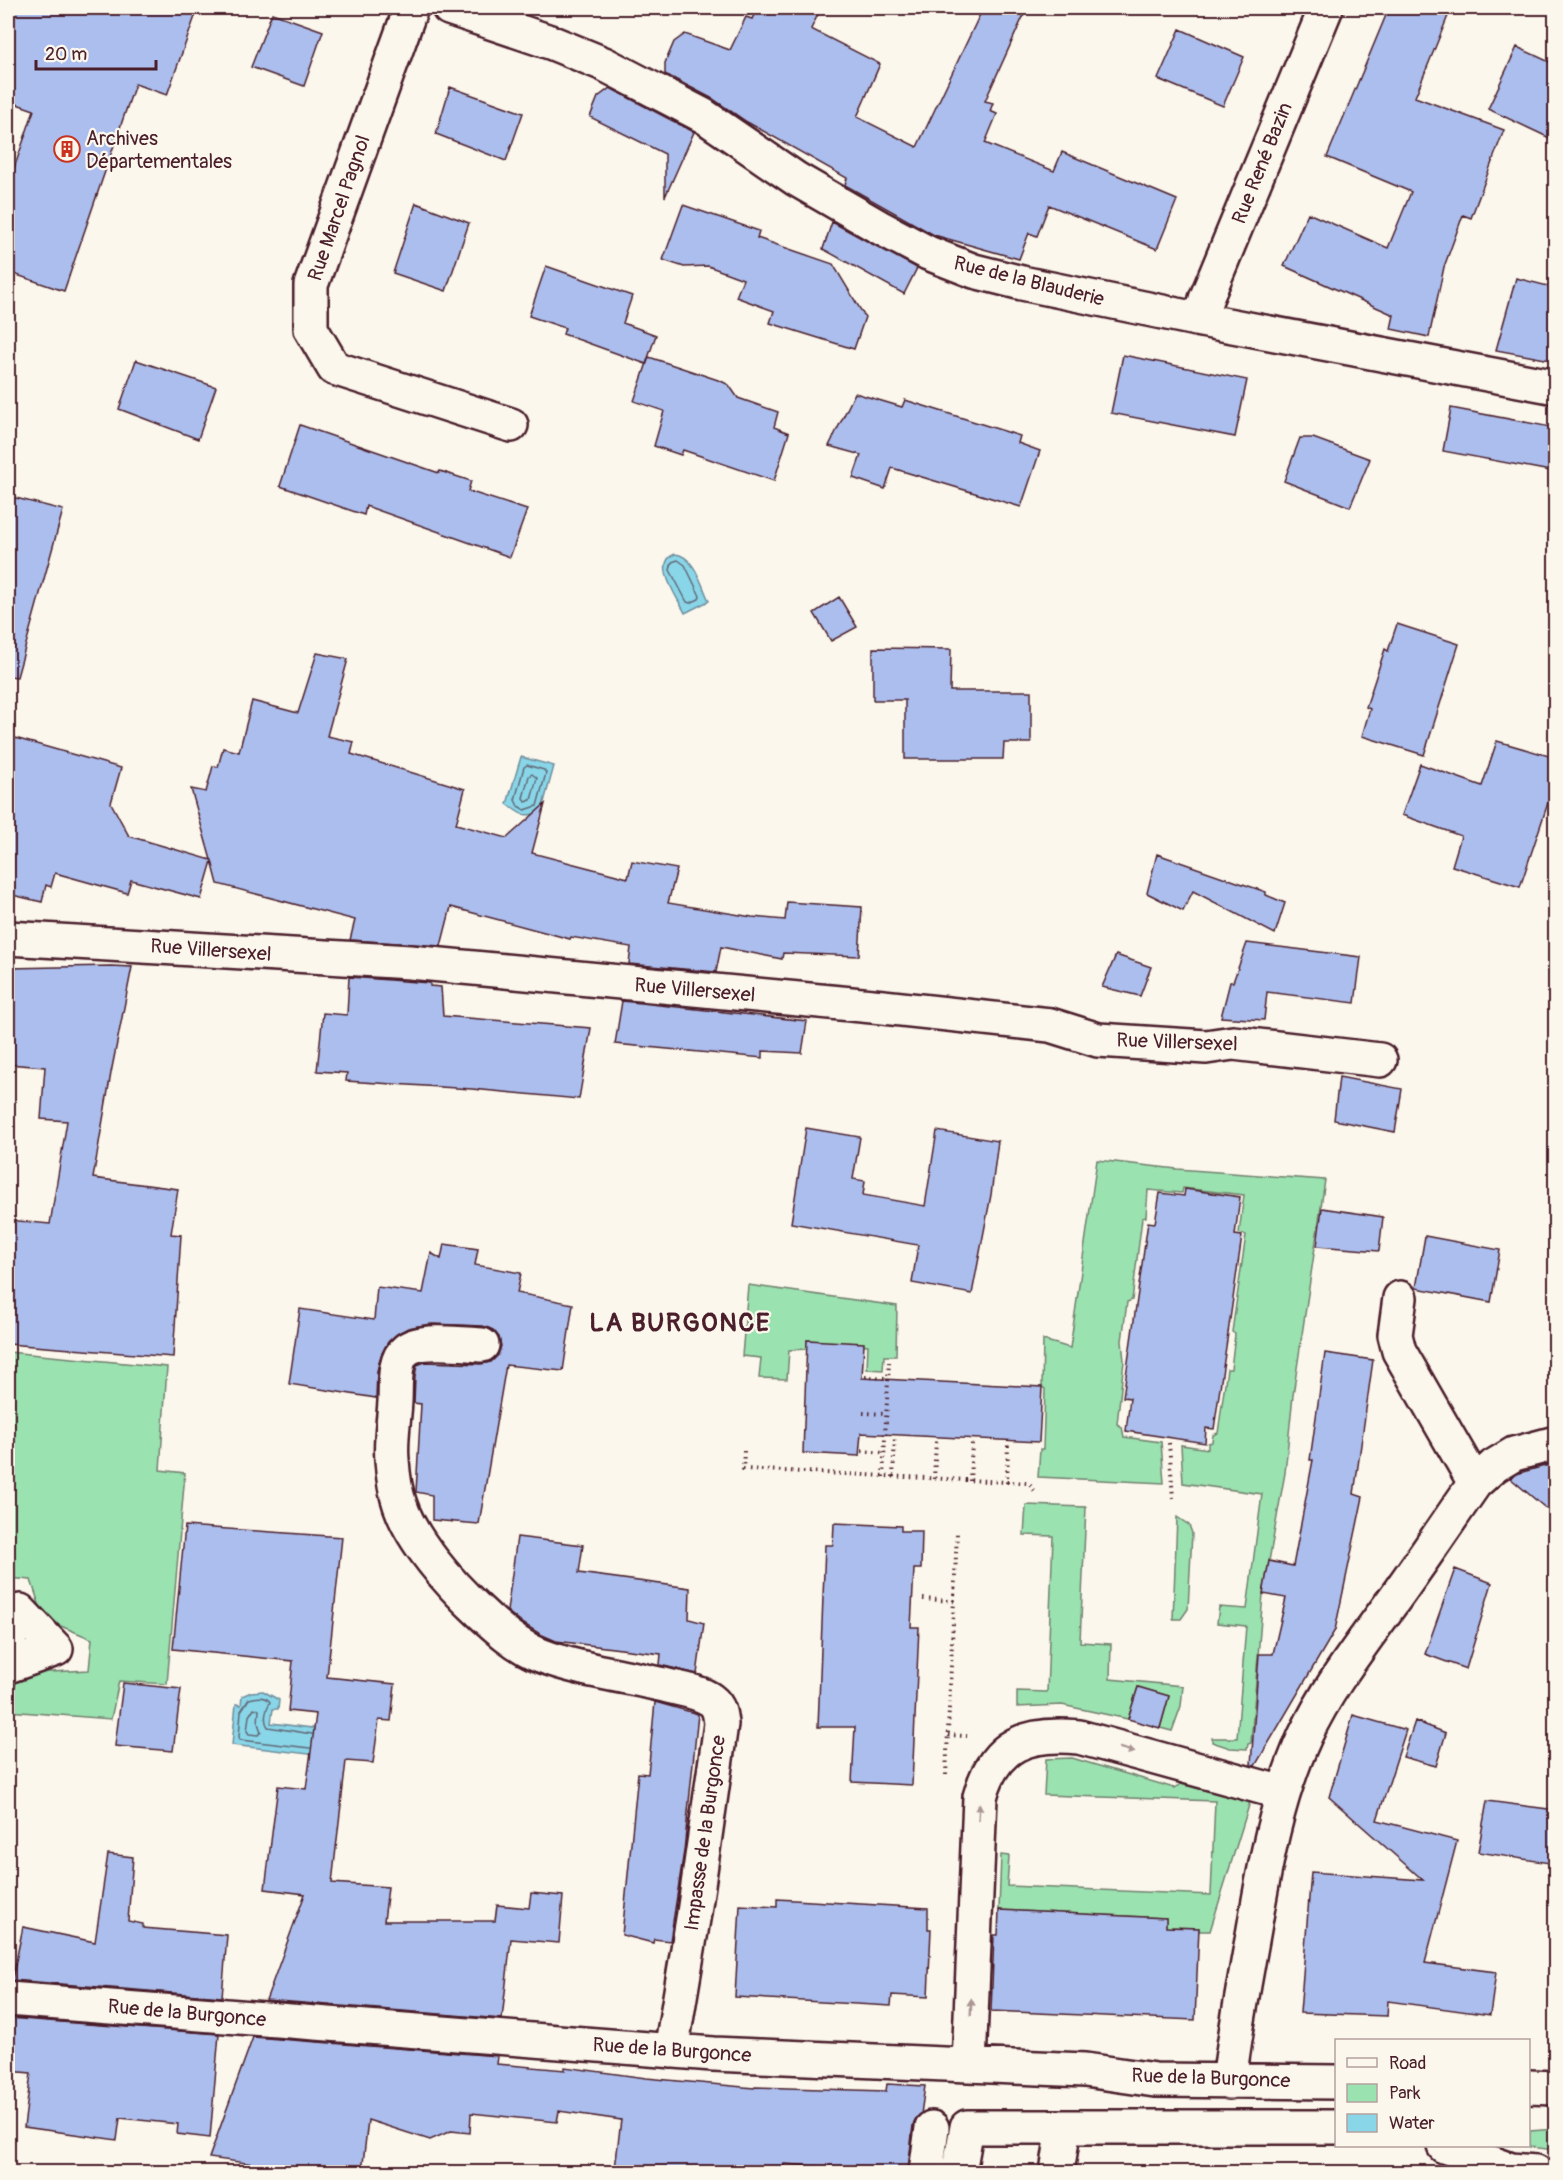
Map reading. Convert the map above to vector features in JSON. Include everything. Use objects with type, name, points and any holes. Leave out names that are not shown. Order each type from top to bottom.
[{"type":"street","name":"Rue Marcel Pagnol","points":[[411,8],[311,285],[311,329],[334,368],[510,425]]},
{"type":"street","name":"Rue de la Blauderie","points":[[449,8],[550,42],[614,69],[704,116],[796,179],[879,227],[928,253],[974,271],[1201,320],[1556,387]]},
{"type":"street","name":"Rue René Bazin","points":[[1201,320],[1206,299],[1326,8]]},
{"type":"street","name":"Rue Villersexel","points":[[8,938],[410,962],[1050,1025],[1098,1040],[1206,1047],[1233,1043],[1380,1060]]},
{"type":"street","points":[[1400,1298],[1395,1335],[1399,1351],[1475,1483]]},
{"type":"street","name":"Impasse de la Burgonce","points":[[482,1345],[421,1343],[407,1349],[400,1357],[396,1373],[391,1457],[400,1506],[413,1531],[443,1573],[478,1609],[515,1641],[538,1655],[562,1663],[638,1678],[699,1694],[717,1705],[720,1715],[721,1724],[694,1913],[671,2051]]},
{"type":"street","points":[[1229,2082],[1233,2044],[1265,1868],[1283,1793],[1305,1737],[1331,1688],[1354,1652],[1475,1483],[1494,1466],[1514,1454],[1556,1443]]},
{"type":"street","points":[[8,1642],[20,1611],[56,1649],[8,1666]]},
{"type":"street","points":[[969,2065],[980,1797],[986,1776],[995,1761],[1006,1751],[1022,1742],[1042,1737],[1060,1735],[1079,1737],[1283,1793]]},
{"type":"street","name":"Rue de la Burgonce","points":[[8,1998],[671,2051],[1085,2070],[1155,2080],[1335,2082]]},
{"type":"street","points":[[1530,2087],[1556,2088]]},
{"type":"street","points":[[959,2172],[967,2127],[1335,2127]]},
{"type":"street","points":[[1057,2172],[1064,2127]]},
{"type":"street","points":[[926,2172],[932,2128]]},
{"type":"street","points":[[1450,2147],[1519,2172]]},
{"type":"path","points":[[883,1477],[889,1362]]},
{"type":"path","points":[[865,1377],[887,1378]]},
{"type":"path","points":[[863,1413],[886,1414]]},
{"type":"path","points":[[893,1477],[895,1437]]},
{"type":"path","points":[[934,1479],[936,1441]]},
{"type":"path","points":[[970,1481],[972,1443]]},
{"type":"path","points":[[1169,1443],[1173,1498]]},
{"type":"path","points":[[1007,1483],[1008,1444]]},
{"type":"path","points":[[744,1451],[743,1469],[1028,1483],[1035,1491]]},
{"type":"path","points":[[862,1451],[884,1453]]},
{"type":"path","points":[[923,1599],[954,1601]]},
{"type":"path","points":[[948,1735],[977,1737]]},
{"type":"green space","points":[[1097,1160],[1177,1169],[1325,1180],[1293,1395],[1285,1473],[1263,1594],[1251,1743],[1248,1744],[1247,1749],[1230,1748],[1212,1742],[1212,1738],[1237,1738],[1246,1626],[1217,1623],[1219,1607],[1247,1609],[1262,1494],[1183,1483],[1181,1445],[1208,1449],[1208,1443],[1212,1442],[1213,1435],[1218,1433],[1227,1369],[1231,1369],[1235,1334],[1232,1332],[1246,1235],[1239,1233],[1244,1195],[1183,1188],[1182,1193],[1148,1190],[1146,1217],[1142,1218],[1132,1300],[1127,1302],[1122,1341],[1124,1361],[1117,1424],[1122,1427],[1124,1437],[1161,1442],[1164,1483],[1038,1477],[1040,1449],[1043,1449],[1045,1389],[1042,1387],[1043,1340],[1070,1348]]},
{"type":"green space","points":[[748,1285],[897,1306],[896,1356],[884,1356],[883,1370],[867,1369],[868,1345],[807,1340],[807,1349],[789,1350],[787,1379],[759,1378],[761,1358],[742,1356]]},
{"type":"green space","points":[[8,1352],[167,1367],[160,1470],[185,1473],[167,1684],[119,1681],[111,1719],[8,1711],[8,1703],[18,1679],[31,1673],[89,1670],[92,1639],[56,1624],[41,1610],[31,1580],[8,1578]]},
{"type":"green space","points":[[1026,1505],[1086,1507],[1080,1642],[1111,1644],[1110,1679],[1183,1686],[1181,1706],[1172,1731],[1160,1728],[1169,1696],[1138,1687],[1128,1719],[1062,1705],[1017,1707],[1017,1691],[1047,1692],[1053,1536],[1024,1535]]},
{"type":"green space","points":[[1177,1517],[1189,1525],[1192,1533],[1188,1609],[1181,1619],[1173,1619]]},
{"type":"green space","points":[[1072,1758],[1174,1788],[1181,1784],[1250,1802],[1210,1931],[1199,1931],[1199,1928],[1166,1927],[1166,1918],[999,1910],[1001,1855],[1009,1856],[1007,1886],[1211,1895],[1215,1801],[1044,1795],[1046,1759]]},
{"type":"green space","points":[[1555,2129],[1555,2150],[1530,2147],[1530,2131]]},
{"type":"water","points":[[675,554],[682,556],[692,565],[709,601],[685,613],[672,590],[666,572],[668,558]]},
{"type":"water","points":[[521,757],[554,766],[541,813],[522,814],[507,804]]},
{"type":"water","points":[[263,1691],[279,1700],[278,1709],[273,1709],[271,1723],[320,1729],[317,1755],[232,1745],[236,1704],[241,1705],[242,1696],[251,1692]]},
{"type":"building","name":"Archives Départementales","points":[[8,8],[198,8],[167,95],[135,84],[64,291],[8,272],[8,186],[34,110],[8,101]]},
{"type":"building","points":[[757,8],[821,8],[811,29],[880,64],[857,117],[917,147],[983,8],[1027,8],[985,101],[993,103],[990,111],[997,114],[985,143],[1054,171],[1062,152],[1177,200],[1157,249],[1049,205],[1037,236],[1029,233],[1019,259],[934,235],[845,185],[847,178],[747,122],[713,99],[665,74],[665,63],[674,42],[685,34],[730,50],[746,17],[752,19]]},
{"type":"building","points":[[1389,8],[1428,8],[1448,16],[1415,97],[1504,130],[1471,218],[1463,215],[1444,267],[1429,337],[1391,329],[1394,315],[1284,266],[1308,213],[1388,248],[1411,192],[1327,157]]},
{"type":"building","points":[[272,13],[323,31],[304,86],[251,67]]},
{"type":"building","points":[[1180,29],[1244,57],[1223,106],[1158,79]]},
{"type":"building","points":[[1517,47],[1556,65],[1556,141],[1488,109]]},
{"type":"building","points":[[450,87],[523,113],[506,161],[436,134]]},
{"type":"building","points":[[610,88],[694,132],[665,197],[665,154],[590,117],[598,97]]},
{"type":"building","points":[[416,203],[469,223],[446,291],[393,273]]},
{"type":"building","points":[[683,205],[759,231],[757,238],[833,264],[865,317],[854,349],[770,323],[774,311],[736,297],[743,279],[708,266],[684,267],[663,260]]},
{"type":"building","points":[[832,222],[917,268],[904,294],[823,249]]},
{"type":"building","points":[[546,266],[632,296],[623,323],[656,335],[646,364],[563,334],[565,328],[529,316]]},
{"type":"building","points":[[1516,278],[1556,288],[1556,361],[1496,350]]},
{"type":"building","points":[[1123,355],[1247,380],[1235,437],[1111,413]]},
{"type":"building","points":[[649,357],[721,381],[729,385],[738,398],[778,412],[774,427],[789,433],[774,481],[683,450],[681,455],[654,446],[664,411],[634,401]]},
{"type":"building","points":[[136,360],[216,387],[198,439],[119,409]]},
{"type":"building","points":[[855,393],[902,407],[905,400],[1020,436],[1018,443],[1040,451],[1021,507],[892,468],[885,489],[853,478],[861,455],[829,446]]},
{"type":"building","points":[[1451,408],[1556,428],[1556,472],[1443,451]]},
{"type":"building","points":[[300,425],[439,473],[440,471],[471,481],[468,491],[527,510],[510,557],[366,506],[364,515],[280,486]]},
{"type":"building","points":[[1300,438],[1313,438],[1370,459],[1350,507],[1284,481]]},
{"type":"building","points":[[8,496],[63,510],[17,677],[8,676]]},
{"type":"building","points":[[839,597],[857,627],[831,641],[814,613]]},
{"type":"building","points":[[1397,624],[1459,644],[1424,755],[1362,736],[1370,709],[1366,707],[1385,649],[1388,651]]},
{"type":"building","points":[[873,648],[951,649],[950,691],[1031,691],[1031,743],[1004,743],[1003,759],[905,759],[905,700],[873,700]]},
{"type":"building","points":[[317,653],[348,659],[327,736],[354,742],[351,754],[465,789],[456,824],[507,838],[545,804],[532,853],[628,878],[632,861],[677,869],[668,903],[785,920],[787,902],[862,907],[859,956],[783,953],[782,959],[721,947],[716,972],[629,964],[631,947],[571,937],[570,939],[451,907],[441,946],[350,940],[355,920],[218,884],[212,861],[201,899],[131,880],[127,893],[55,873],[51,887],[46,885],[42,902],[8,894],[8,736],[121,768],[111,803],[129,836],[211,860],[191,789],[206,792],[213,766],[218,767],[223,748],[239,752],[252,701],[298,713]]},
{"type":"building","points":[[1497,741],[1556,758],[1556,779],[1520,887],[1452,866],[1461,836],[1402,815],[1420,764],[1482,786]]},
{"type":"building","points":[[1157,854],[1266,892],[1266,895],[1285,903],[1275,934],[1193,891],[1183,911],[1147,893]]},
{"type":"building","points":[[1247,943],[1361,957],[1355,1003],[1267,992],[1264,1020],[1221,1017],[1230,982],[1233,982]]},
{"type":"building","points":[[1116,955],[1151,967],[1140,996],[1102,987]]},
{"type":"building","points":[[132,967],[93,1178],[178,1189],[171,1234],[181,1235],[173,1357],[8,1344],[8,1220],[50,1224],[67,1121],[41,1119],[45,1067],[8,1064],[8,968]]},
{"type":"building","points":[[349,977],[430,983],[430,986],[441,987],[443,1016],[591,1028],[579,1099],[346,1081],[347,1073],[317,1071],[323,1013],[347,1015]]},
{"type":"building","points":[[622,1001],[807,1021],[802,1053],[763,1051],[763,1058],[615,1044]]},
{"type":"building","points":[[1339,1077],[1402,1089],[1395,1132],[1334,1120]]},
{"type":"building","points":[[806,1128],[860,1137],[853,1179],[865,1181],[863,1195],[925,1206],[937,1131],[998,1141],[991,1195],[972,1294],[912,1283],[918,1245],[791,1223]]},
{"type":"building","points":[[1185,1189],[1240,1197],[1235,1235],[1242,1236],[1214,1429],[1206,1428],[1205,1443],[1126,1431],[1130,1398],[1123,1397],[1148,1222],[1155,1223],[1160,1193],[1184,1196]]},
{"type":"building","points":[[1322,1208],[1383,1217],[1379,1251],[1317,1246]]},
{"type":"building","points":[[1425,1236],[1500,1250],[1491,1302],[1416,1288]]},
{"type":"building","points":[[444,1244],[478,1249],[475,1265],[521,1273],[517,1293],[573,1304],[563,1371],[506,1365],[479,1524],[432,1520],[432,1495],[416,1492],[421,1404],[414,1403],[415,1376],[417,1365],[425,1362],[481,1364],[491,1362],[498,1355],[501,1346],[499,1337],[493,1330],[483,1326],[431,1324],[408,1328],[397,1334],[388,1342],[381,1355],[377,1371],[376,1398],[289,1384],[300,1309],[374,1320],[377,1287],[423,1293],[431,1253],[441,1259]]},
{"type":"building","points":[[807,1340],[864,1343],[862,1378],[1042,1387],[1039,1442],[861,1433],[859,1456],[803,1453]]},
{"type":"building","points":[[1325,1353],[1373,1360],[1354,1494],[1363,1497],[1335,1630],[1255,1766],[1251,1765],[1259,1654],[1273,1654],[1286,1598],[1263,1594],[1269,1561],[1293,1566],[1313,1460],[1310,1460]]},
{"type":"building","points":[[1556,1463],[1556,1517],[1510,1478],[1519,1473]]},
{"type":"building","points":[[834,1523],[901,1526],[901,1531],[922,1531],[921,1569],[914,1569],[911,1627],[919,1627],[912,1785],[852,1782],[855,1727],[818,1727],[825,1545],[833,1545]]},
{"type":"building","points":[[185,1526],[342,1537],[327,1677],[395,1684],[391,1721],[379,1720],[373,1763],[346,1761],[332,1883],[388,1887],[384,1921],[495,1921],[497,1905],[529,1908],[531,1893],[563,1896],[559,1943],[511,1939],[502,2019],[266,2000],[305,1894],[265,1889],[278,1786],[306,1789],[316,1714],[288,1711],[293,1661],[173,1649]]},
{"type":"building","points":[[517,1537],[583,1545],[579,1573],[690,1588],[689,1619],[704,1623],[697,1674],[660,1665],[661,1654],[556,1641],[519,1621],[507,1611]]},
{"type":"building","points":[[1455,1569],[1492,1583],[1466,1669],[1425,1654]]},
{"type":"building","points":[[123,1683],[181,1689],[173,1751],[115,1746]]},
{"type":"building","points":[[1138,1687],[1169,1696],[1160,1728],[1128,1719]]},
{"type":"building","points":[[655,1702],[698,1714],[684,1851],[670,1941],[654,1939],[653,1943],[622,1935],[638,1773],[648,1774]]},
{"type":"building","points":[[1353,1715],[1406,1730],[1377,1820],[1457,1841],[1425,1963],[1496,1972],[1490,2015],[1388,2001],[1387,2016],[1300,2013],[1311,1872],[1423,1880],[1329,1797]]},
{"type":"building","points":[[1415,1721],[1446,1733],[1436,1766],[1403,1757]]},
{"type":"building","points":[[1487,1801],[1556,1810],[1556,1864],[1478,1852]]},
{"type":"building","points":[[108,1854],[133,1857],[128,1921],[143,1924],[143,1928],[227,1935],[222,1997],[12,1980],[23,1927],[95,1942]]},
{"type":"building","points":[[777,1899],[928,1908],[928,1929],[931,1929],[928,1997],[892,1995],[891,2006],[735,1997],[740,1905],[777,1907]]},
{"type":"building","points":[[999,1910],[1166,1918],[1166,1927],[1199,1928],[1195,2020],[991,2011],[994,1935],[998,1935]]},
{"type":"building","points":[[8,2018],[219,2034],[210,2138],[177,2134],[178,2124],[120,2118],[117,2140],[24,2127],[31,2073],[8,2071]]},
{"type":"building","points":[[253,2037],[498,2056],[497,2064],[565,2070],[565,2067],[646,2078],[754,2088],[886,2091],[887,2084],[925,2086],[921,2114],[913,2125],[908,2172],[873,2172],[874,2170],[784,2164],[783,2172],[623,2172],[624,2169],[615,2168],[621,2120],[559,2111],[557,2122],[471,2113],[470,2133],[451,2131],[430,2140],[368,2120],[362,2172],[291,2172],[292,2169],[209,2158]]},
{"type":"place","name":"Archives Départementales","points":[[67,149]]},
{"type":"district","name":"LA BURGONCE","points":[[680,1323]]}]
